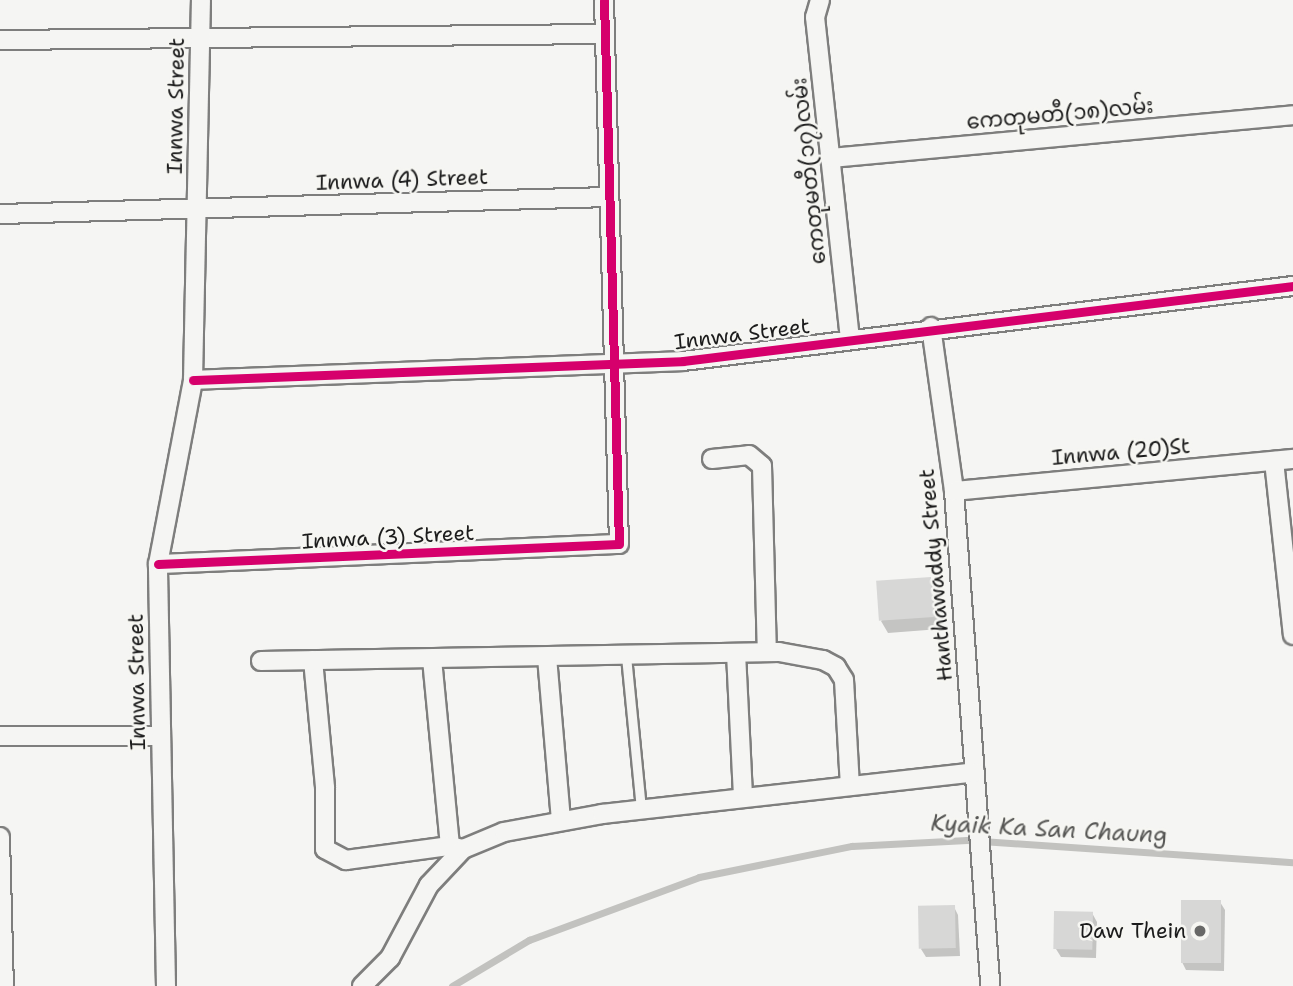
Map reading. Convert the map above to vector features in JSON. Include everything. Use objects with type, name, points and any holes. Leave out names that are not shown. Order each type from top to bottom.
[{"type":"street","name":"Innwa Street","points":[[166,986],[158,564],[193,380],[201,0]]},
{"type":"street","points":[[604,0],[612,364]]},
{"type":"street","name":"ကေတုမတီ(၁၇)လမ်း","points":[[820,0],[815,17],[850,338]]},
{"type":"street","points":[[0,40],[604,34]]},
{"type":"street","name":"ကေတုမတီ(၁၈)လမ်း","points":[[832,158],[1293,115]]},
{"type":"street","name":"Innwa (4) Street","points":[[0,214],[608,197]]},
{"type":"street","name":"Innwa Street","points":[[193,380],[683,361],[931,327],[1293,286]]},
{"type":"street","name":"Hanthawaddy Street","points":[[931,327],[954,491],[990,986]]},
{"type":"street","name":"Innwa (3) Street","points":[[158,564],[619,544],[612,364]]},
{"type":"street","points":[[712,459],[749,455],[762,466],[767,652]]},
{"type":"street","name":"Innwa (20)St","points":[[954,491],[1293,459]]},
{"type":"street","points":[[1275,461],[1293,635]]},
{"type":"street","points":[[261,661],[767,652],[823,660],[836,667],[844,680],[850,786]]},
{"type":"street","points":[[736,653],[743,798]]},
{"type":"street","points":[[547,657],[561,820]]},
{"type":"street","points":[[362,986],[390,958],[429,885],[456,847],[432,659]]},
{"type":"street","points":[[313,660],[325,788],[325,849],[345,860],[456,847],[520,826],[561,820],[975,772]]},
{"type":"street","points":[[0,736],[161,736]]},
{"type":"street","points":[[0,837],[4,986]]},
{"type":"lane","points":[[626,656],[641,810]]},
{"type":"building","points":[[931,577],[934,617],[879,621],[876,581]]},
{"type":"building","name":"Daw Thein","points":[[1181,900],[1221,900],[1221,963],[1181,963]]},
{"type":"building","points":[[955,905],[956,948],[919,949],[918,906]]},
{"type":"building","points":[[1054,911],[1093,912],[1092,950],[1053,949]]},
{"type":"waterway","name":"Kyaik Ka San Chaung","points":[[452,986],[529,940],[699,877],[852,846],[967,840],[1293,862]]},
{"type":"cycle path","points":[[158,564],[619,544],[604,0]]},
{"type":"cycle path","points":[[193,380],[683,361],[1293,286]]},
{"type":"place","name":"Daw Thein","points":[[1200,931]]}]
